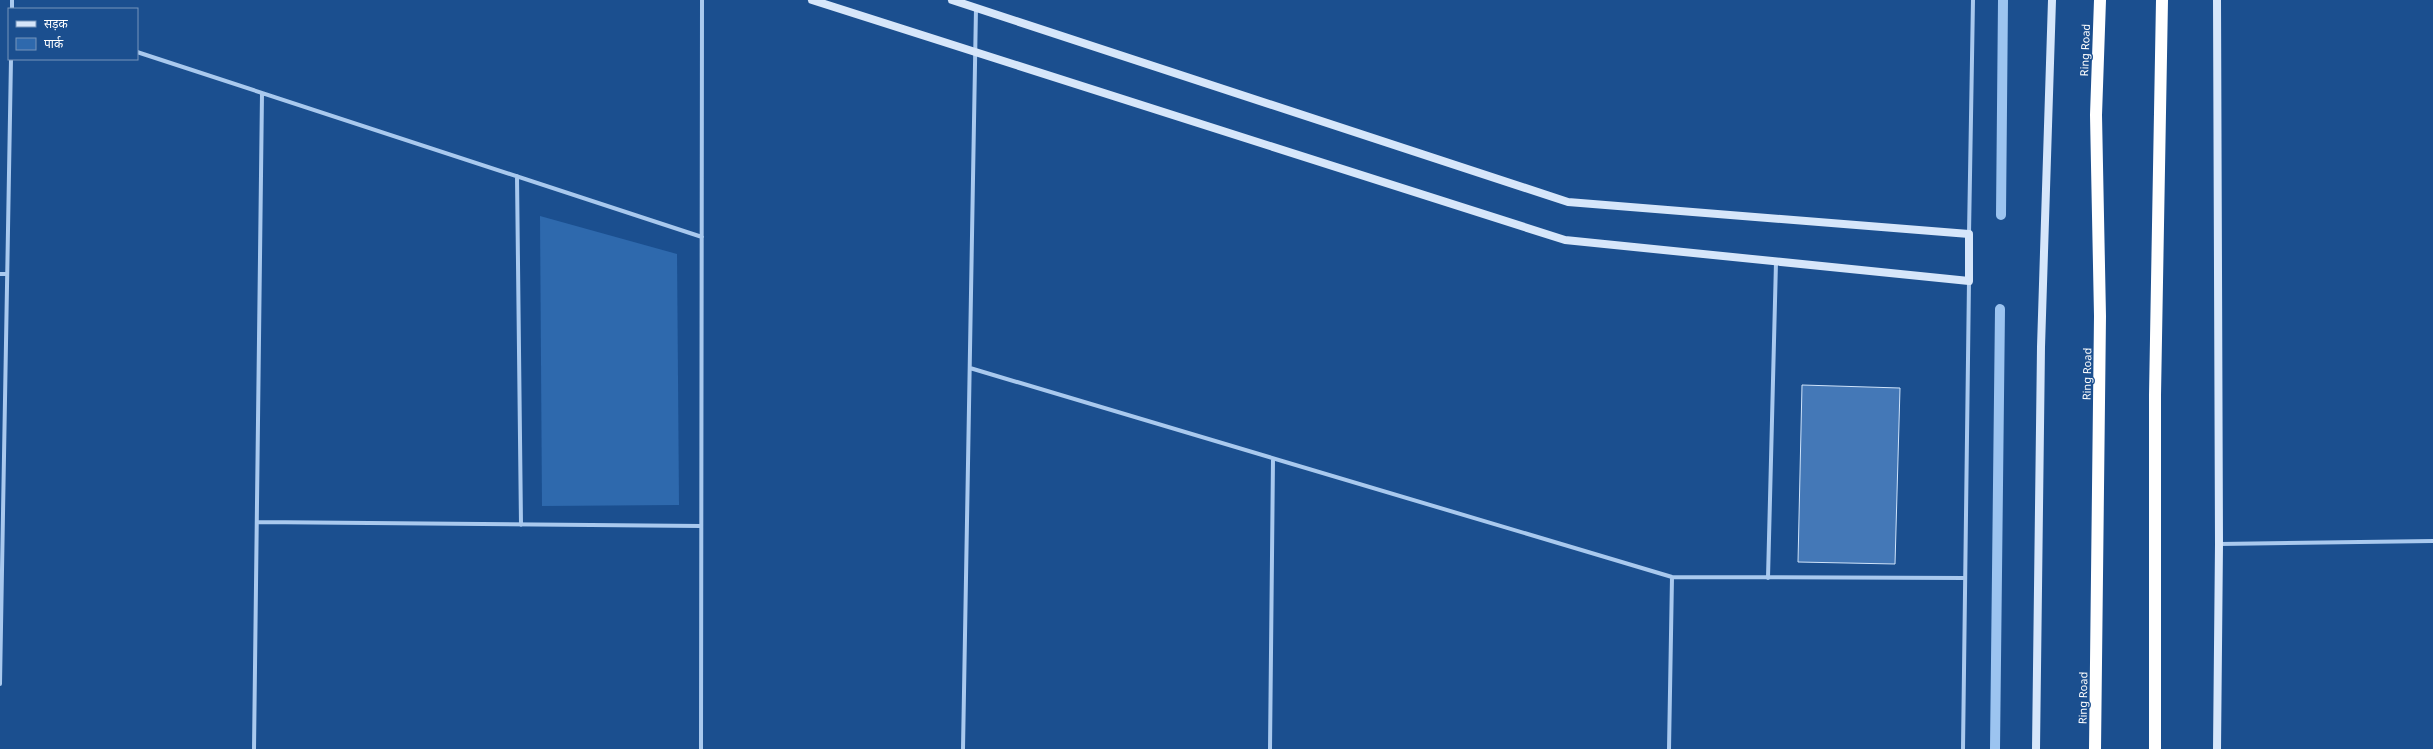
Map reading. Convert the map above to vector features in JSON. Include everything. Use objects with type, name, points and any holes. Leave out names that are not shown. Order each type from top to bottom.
[{"type":"highway","name":"Ring Road","points":[[2095,749],[2100,316],[2096,115],[2100,0]]},
{"type":"highway","points":[[2155,749],[2155,395],[2162,0]]},
{"type":"street","points":[[701,749],[702,0]]},
{"type":"street","points":[[812,0],[1565,240],[1969,281]]},
{"type":"street","points":[[952,0],[1568,202],[1970,234]]},
{"type":"street","points":[[1963,749],[1973,0]]},
{"type":"street","points":[[2036,749],[2041,347],[2052,0]]},
{"type":"street","points":[[2217,0],[2219,544],[2217,749]]},
{"type":"street","points":[[963,749],[976,8]]},
{"type":"street","points":[[138,52],[702,237]]},
{"type":"street","points":[[0,684],[11,60]]},
{"type":"street","points":[[254,749],[262,93]]},
{"type":"street","points":[[518,176],[521,525]]},
{"type":"street","points":[[1768,578],[1776,262]]},
{"type":"street","points":[[0,274],[7,274]]},
{"type":"street","points":[[970,368],[1672,577],[1965,578]]},
{"type":"street","points":[[1270,749],[1272,459]]},
{"type":"street","points":[[257,522],[701,526]]},
{"type":"street","points":[[2219,544],[2433,541]]},
{"type":"street","points":[[1669,749],[1672,577]]},
{"type":"green space","points":[[540,216],[677,254],[679,505],[542,506]]},
{"type":"building","points":[[1802,385],[1900,388],[1895,564],[1798,562]]},
{"type":"waterway","points":[[2001,215],[2003,0]]},
{"type":"waterway","points":[[1995,749],[2000,309]]}]
